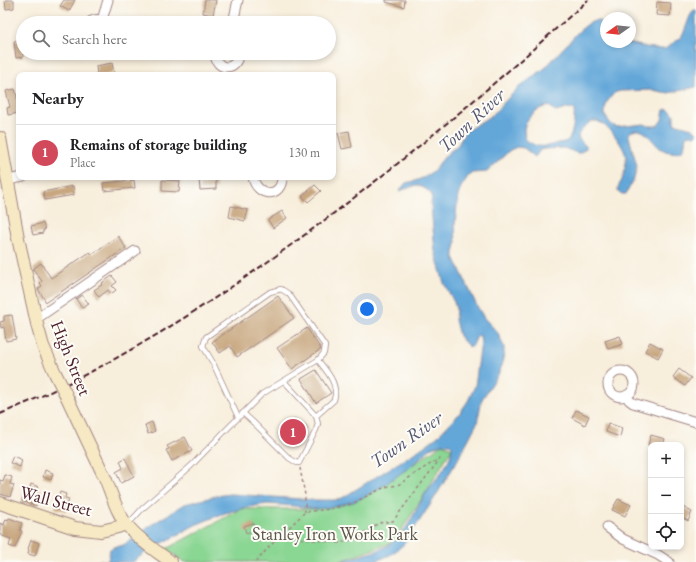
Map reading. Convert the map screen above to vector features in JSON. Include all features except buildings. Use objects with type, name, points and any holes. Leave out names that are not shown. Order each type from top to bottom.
[{"type":"street","points":[[105,16],[108,0]]},
{"type":"street","points":[[235,16],[238,0]]},
{"type":"street","points":[[216,60],[218,64],[227,67],[231,66],[237,60]]},
{"type":"street","name":"High Street","points":[[0,138],[23,260],[43,346],[118,510],[126,524],[155,551],[171,562]]},
{"type":"street","points":[[8,180],[16,178]]},
{"type":"street","points":[[254,180],[258,188],[262,191],[270,193],[279,188],[282,180]]},
{"type":"street","points":[[36,319],[135,251]]},
{"type":"street","points":[[627,395],[629,400],[633,403],[696,422]]},
{"type":"street","name":"Wall Street","points":[[0,504],[75,528],[102,531],[126,524]]},
{"type":"street","points":[[607,527],[623,539],[658,555],[669,562]]},
{"type":"lane","points":[[126,524],[178,477],[262,394],[318,360],[324,353],[325,346],[289,294],[281,289],[270,292],[206,337],[203,346],[213,363],[238,417]]},
{"type":"lane","points":[[316,416],[334,400],[336,389],[332,379],[318,360]]},
{"type":"lane","points":[[243,413],[289,458],[299,463],[318,424],[316,416],[284,380]]},
{"type":"path","points":[[256,562],[268,548],[280,536],[305,512],[353,504],[385,487],[398,485],[440,459],[393,521],[379,523],[355,539],[340,543],[280,536]]},
{"type":"path","points":[[299,463],[305,495],[305,512]]},
{"type":"green space","name":"Stanley Iron Works Park","points":[[442,444],[452,448],[394,542],[338,562],[184,562],[166,549],[241,509],[316,509],[353,502],[404,471]]},
{"type":"water","points":[[694,10],[696,10],[696,87],[668,93],[653,90],[620,91],[614,93],[607,102],[605,116],[611,124],[616,127],[644,124],[656,126],[662,120],[664,110],[667,109],[674,114],[674,123],[692,128],[696,131],[696,136],[686,136],[684,149],[675,152],[663,150],[647,134],[639,130],[634,130],[629,133],[637,166],[634,179],[626,194],[622,194],[618,191],[626,163],[623,148],[614,135],[604,125],[594,121],[587,125],[578,135],[579,139],[586,146],[586,148],[580,153],[564,148],[544,149],[540,150],[535,157],[524,148],[517,147],[510,150],[487,172],[472,173],[469,175],[461,187],[458,196],[455,224],[456,244],[454,257],[477,306],[484,318],[498,333],[504,347],[504,354],[498,375],[482,399],[477,423],[457,461],[404,544],[392,554],[374,562],[338,562],[382,549],[398,538],[407,527],[424,496],[441,473],[450,457],[452,446],[450,444],[442,444],[432,447],[410,467],[381,487],[353,502],[316,509],[267,504],[248,507],[222,514],[195,525],[143,554],[133,562],[97,562],[100,560],[108,561],[110,549],[127,543],[148,527],[185,504],[230,494],[315,500],[337,500],[419,450],[437,437],[459,414],[468,401],[475,386],[481,343],[479,335],[477,336],[472,347],[468,346],[459,336],[455,320],[456,309],[444,283],[435,251],[431,205],[432,196],[430,192],[417,185],[399,191],[406,183],[425,177],[434,170],[447,154],[458,145],[465,132],[492,115],[518,88],[545,68],[579,31],[588,24],[594,21],[600,21],[600,48],[636,48],[636,45],[665,49],[680,38],[690,16]],"holes":[[[549,106],[556,112],[569,108],[574,110],[574,122],[572,131],[567,141],[537,146],[525,139],[525,125],[530,117],[540,108]]]},
{"type":"railway","points":[[0,414],[87,374],[169,327],[249,275],[326,219],[427,140],[588,0]]},
{"type":"place","name":"Remains of storage building","points":[[293,432]]},
{"type":"water label","name":"Town River","points":[[471,120]]},
{"type":"water label","name":"Town River","points":[[406,439]]}]
